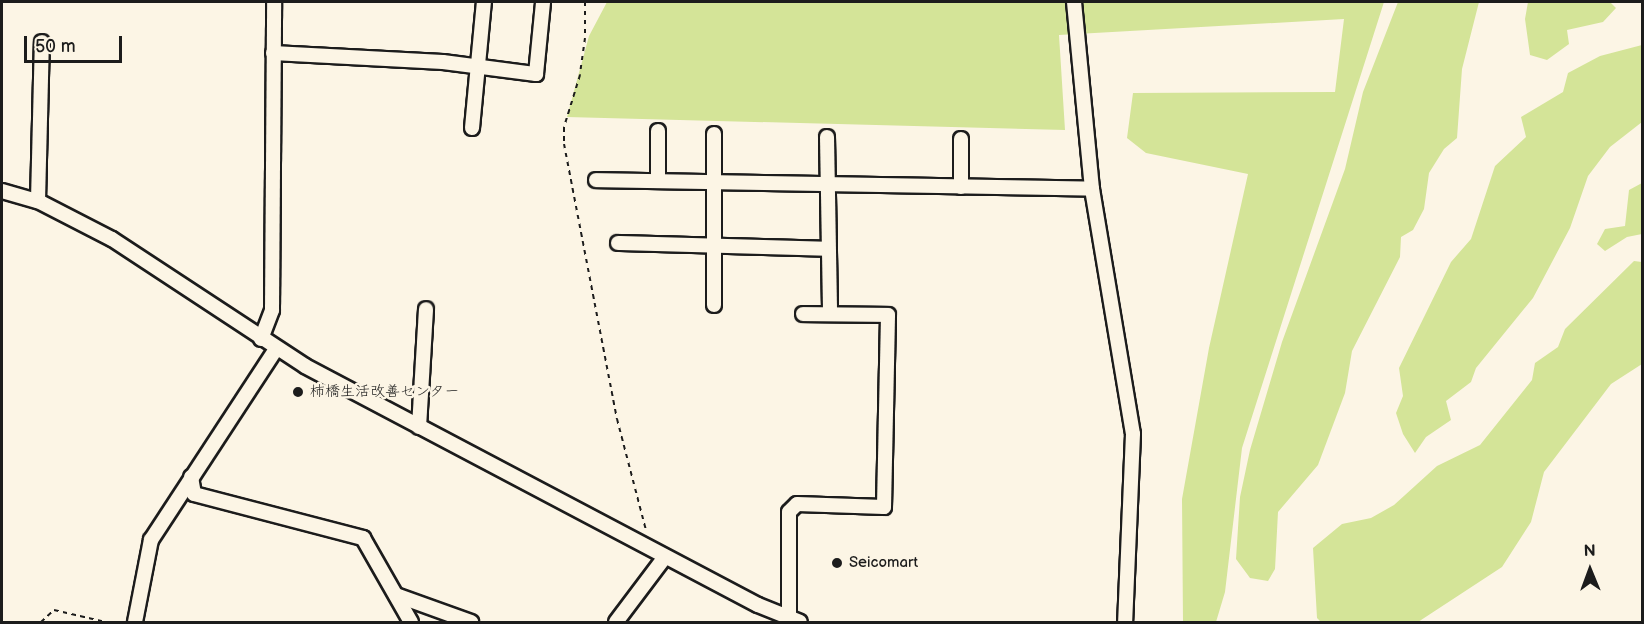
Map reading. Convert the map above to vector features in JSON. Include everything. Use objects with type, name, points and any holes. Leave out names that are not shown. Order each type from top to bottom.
[{"type":"street","points":[[261,339],[272,310],[274,2]]},
{"type":"street","points":[[472,128],[484,2]]},
{"type":"street","points":[[273,53],[477,67],[536,74],[543,2]]},
{"type":"street","points":[[1074,2],[1092,189],[1133,434],[1125,622]]},
{"type":"street","points":[[38,201],[42,42]]},
{"type":"street","points":[[658,131],[658,181]]},
{"type":"street","points":[[714,134],[714,305]]},
{"type":"street","points":[[826,136],[830,313]]},
{"type":"street","points":[[961,139],[961,186]]},
{"type":"street","points":[[596,180],[1092,189]]},
{"type":"street","points":[[2,190],[38,201],[112,239],[276,349],[418,427],[665,557],[795,620],[789,512],[797,504],[884,507],[888,315],[803,314]]},
{"type":"street","points":[[618,243],[828,249]]},
{"type":"street","points":[[418,427],[426,309]]},
{"type":"street","points":[[135,622],[151,540],[276,349]]},
{"type":"street","points":[[191,477],[194,494],[363,538],[411,622]]},
{"type":"street","points":[[616,622],[665,557]]},
{"type":"street","points":[[396,595],[471,622]]},
{"type":"path","points":[[585,2],[582,56],[564,127],[564,144],[617,419],[652,550]]},
{"type":"path","points":[[41,622],[54,609],[106,622]]},
{"type":"green space","points":[[607,2],[1384,2],[1242,448],[1225,592],[1216,622],[1183,622],[1182,499],[1209,348],[1248,174],[1146,153],[1127,138],[1133,93],[1335,92],[1344,19],[1059,35],[1065,130],[567,117],[589,36]]},
{"type":"green space","points":[[1398,2],[1479,2],[1462,69],[1457,138],[1444,149],[1429,173],[1424,209],[1413,230],[1401,237],[1400,257],[1352,351],[1345,393],[1318,465],[1278,512],[1275,569],[1268,581],[1250,578],[1236,559],[1240,497],[1250,450],[1282,342],[1345,169],[1363,92]]},
{"type":"green space","points":[[1528,2],[1610,2],[1616,8],[1603,22],[1567,30],[1569,44],[1547,60],[1530,55],[1525,19]]},
{"type":"green space","points":[[1642,45],[1642,122],[1610,147],[1588,176],[1570,228],[1533,298],[1476,368],[1471,382],[1446,401],[1451,420],[1426,437],[1415,453],[1403,434],[1396,413],[1403,396],[1399,368],[1451,262],[1471,239],[1495,166],[1526,137],[1521,117],[1563,92],[1568,73],[1600,56]]},
{"type":"green space","points":[[1642,183],[1642,234],[1627,237],[1605,251],[1597,244],[1605,229],[1625,226],[1629,190]]},
{"type":"green space","points":[[1634,261],[1642,262],[1642,364],[1611,384],[1544,472],[1531,522],[1502,567],[1418,622],[1321,622],[1317,618],[1313,548],[1342,524],[1371,518],[1394,505],[1437,466],[1480,445],[1532,380],[1535,363],[1558,347],[1565,329]]},
{"type":"place","name":"柿橋生活改善センター","points":[[298,392]]},
{"type":"place","name":"Seicomart","points":[[837,563]]}]
